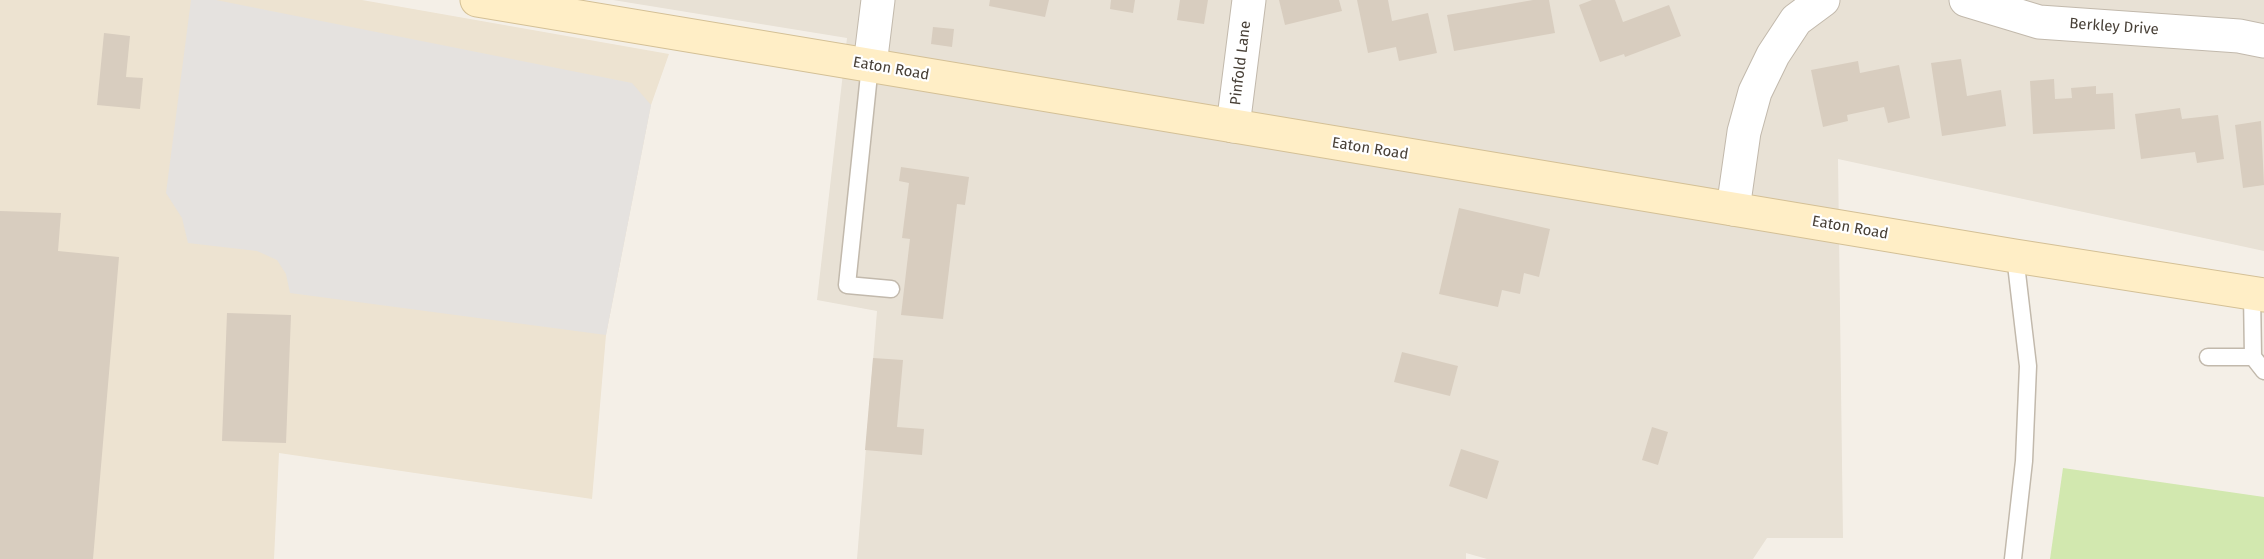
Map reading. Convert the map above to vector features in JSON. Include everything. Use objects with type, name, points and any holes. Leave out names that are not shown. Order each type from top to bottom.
[{"type":"street","name":"Eaton Road","points":[[477,0],[2015,256],[2258,294]]},
{"type":"street","points":[[870,65],[879,0]]},
{"type":"street","name":"Pinfold Lane","points":[[1233,126],[1249,0]]},
{"type":"street","points":[[1733,209],[1744,132],[1755,92],[1773,55],[1796,20],[1823,0]]},
{"type":"street","name":"Berkley Drive","points":[[1966,0],[2039,22],[2239,36],[2264,41]]},
{"type":"lane","points":[[870,65],[847,285],[891,289]]},
{"type":"lane","points":[[2013,559],[2024,460],[2028,366],[2015,256]]},
{"type":"lane","points":[[2258,294],[2253,357],[2264,371]]},
{"type":"lane","points":[[2208,357],[2253,357]]},
{"type":"shaded area","points":[[0,0],[362,0],[669,54],[651,105],[606,335],[592,499],[279,453],[274,559],[0,559]]},
{"type":"shaded area","points":[[191,0],[216,0],[632,83],[651,105],[606,335],[290,293],[286,274],[277,260],[257,251],[188,243],[182,218],[166,193]]},
{"type":"shaded area","points":[[613,0],[2264,0],[2264,251],[1838,159],[1843,538],[1767,538],[1753,559],[1487,559],[1466,553],[1466,559],[857,559],[877,311],[817,300],[847,38]]},
{"type":"green space","points":[[2063,468],[2264,497],[2264,559],[2050,559]]},
{"type":"building","points":[[990,0],[1049,0],[1045,17],[989,6]]},
{"type":"building","points":[[1111,0],[1135,0],[1133,13],[1110,9]]},
{"type":"building","points":[[1180,0],[1208,0],[1204,24],[1177,20]]},
{"type":"building","points":[[1279,0],[1339,0],[1342,11],[1285,25]]},
{"type":"building","points":[[1357,0],[1388,0],[1392,21],[1428,13],[1437,53],[1399,61],[1396,47],[1368,53]]},
{"type":"building","points":[[1533,0],[1549,0],[1555,33],[1454,51],[1447,15]]},
{"type":"building","points":[[1592,0],[1615,0],[1623,22],[1669,5],[1681,36],[1625,57],[1624,54],[1600,62],[1579,5]]},
{"type":"building","points":[[933,27],[954,29],[952,47],[931,44]]},
{"type":"building","points":[[104,33],[130,36],[126,77],[143,78],[140,109],[97,105]]},
{"type":"building","points":[[1961,59],[1967,96],[2001,90],[2006,126],[1942,136],[1931,63]]},
{"type":"building","points":[[1858,61],[1860,73],[1899,65],[1910,118],[1888,123],[1884,107],[1847,115],[1848,121],[1823,127],[1811,70]]},
{"type":"building","points":[[2054,79],[2055,99],[2072,98],[2071,88],[2096,86],[2096,94],[2113,93],[2115,129],[2033,134],[2030,81]]},
{"type":"building","points":[[2180,108],[2182,119],[2218,115],[2224,159],[2197,163],[2195,152],[2141,159],[2135,114]]},
{"type":"building","points":[[2261,121],[2264,185],[2243,188],[2235,125]]},
{"type":"building","points":[[901,167],[969,177],[965,205],[957,204],[943,319],[901,315],[910,239],[902,238],[909,183],[899,181]]},
{"type":"building","points":[[1459,208],[1550,229],[1539,277],[1524,273],[1520,294],[1502,290],[1498,307],[1439,294]]},
{"type":"building","points":[[0,211],[61,213],[58,251],[119,257],[93,559],[0,559]]},
{"type":"building","points":[[227,313],[291,315],[286,443],[222,441]]},
{"type":"building","points":[[1402,352],[1458,366],[1450,396],[1394,382]]},
{"type":"building","points":[[873,358],[903,360],[897,427],[924,429],[922,455],[865,450]]},
{"type":"building","points":[[1652,427],[1668,432],[1658,465],[1642,460]]},
{"type":"building","points":[[1461,449],[1499,461],[1487,499],[1449,486]]}]
